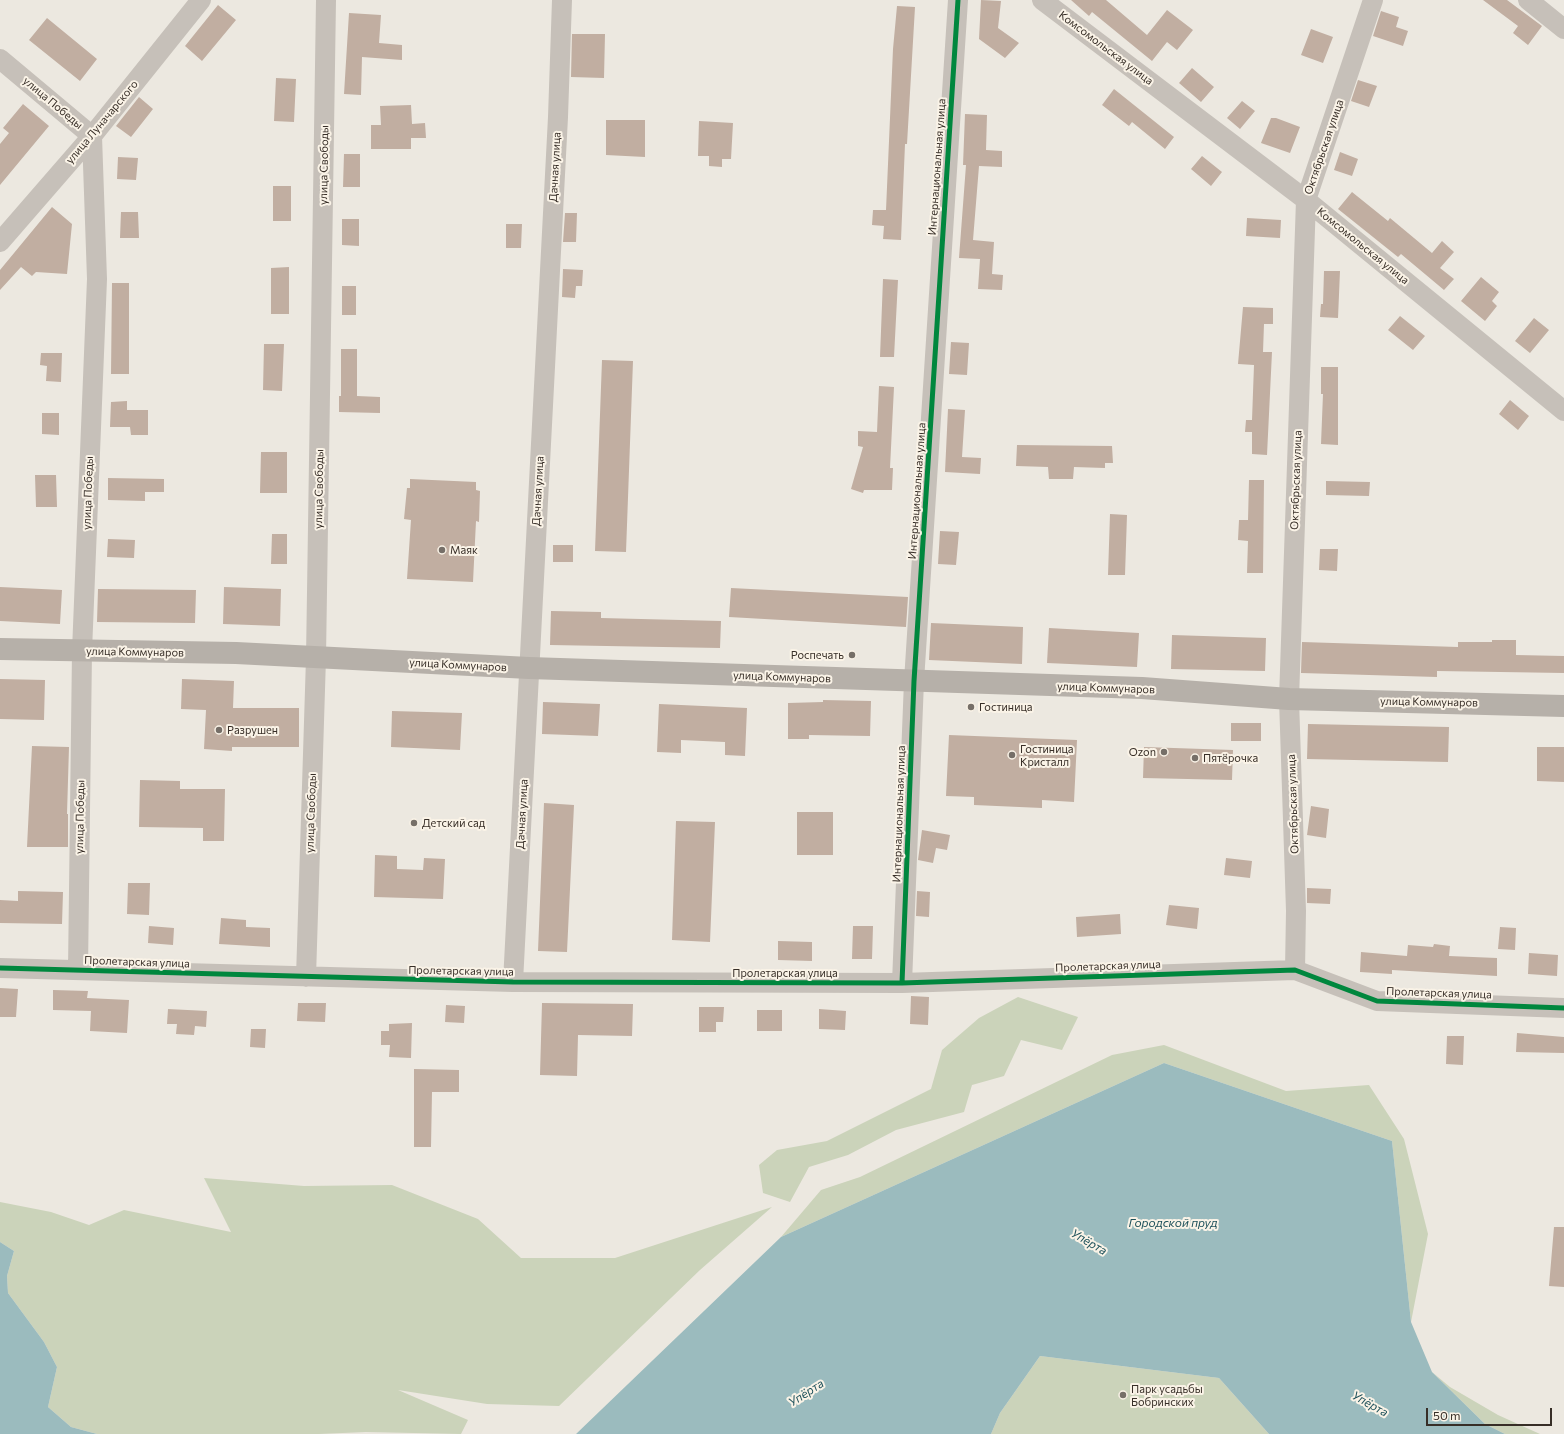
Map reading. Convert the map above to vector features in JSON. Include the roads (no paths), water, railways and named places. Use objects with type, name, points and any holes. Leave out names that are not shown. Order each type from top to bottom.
[{"type":"main road","name":"улица Коммунаров","points":[[0,649],[236,653],[529,668],[1142,688],[1289,699],[1564,706]]},
{"type":"street","name":"улица Луначарского","points":[[0,242],[92,136],[201,0]]},
{"type":"street","name":"улица Свободы","points":[[306,977],[316,658],[326,0]]},
{"type":"street","name":"Дачная улица","points":[[513,982],[558,117],[562,0]]},
{"type":"street","name":"Интернациональная улица","points":[[902,983],[914,681],[958,0]]},
{"type":"street","name":"Комсомольская улица","points":[[1042,0],[1306,200],[1564,411]]},
{"type":"street","name":"Октябрьская улица","points":[[1295,970],[1296,911],[1289,699],[1306,200],[1373,0]]},
{"type":"street","points":[[1528,0],[1564,29]]},
{"type":"street","name":"улица Победы","points":[[0,59],[92,136],[97,279],[82,651],[78,970]]},
{"type":"street","name":"Пролетарская улица","points":[[0,968],[513,982],[902,983],[1295,970],[1377,1002],[1564,1008]]},
{"type":"water","name":"Городской пруд","points":[[1164,1063],[1392,1141],[1411,1322],[1432,1372],[1485,1424],[1505,1434],[1269,1434],[1219,1378],[1040,1356],[1000,1413],[991,1434],[576,1434],[781,1237]]},
{"type":"water","points":[[0,1242],[14,1251],[7,1276],[8,1293],[44,1342],[57,1367],[48,1407],[71,1427],[97,1434],[0,1434]]},
{"type":"place","name":"Маяк","points":[[442,550]]},
{"type":"place","name":"Роспечать","points":[[852,655]]},
{"type":"place","name":"Гостиница","points":[[971,707]]},
{"type":"place","name":"Разрушен","points":[[219,730]]},
{"type":"place","name":"Ozon","points":[[1164,752]]},
{"type":"place","name":"Гостиница Кристалл","points":[[1012,755]]},
{"type":"place","name":"Пятёрочка","points":[[1195,758]]},
{"type":"place","name":"Детский сад","points":[[414,823]]},
{"type":"place","name":"Парк усадьбы Бобринских","points":[[1123,1395]]},
{"type":"water label","name":"Упёрта","points":[[1089,1242]]},
{"type":"water label","name":"Упёрта","points":[[806,1393]]},
{"type":"water label","name":"Упёрта","points":[[1370,1404]]}]
